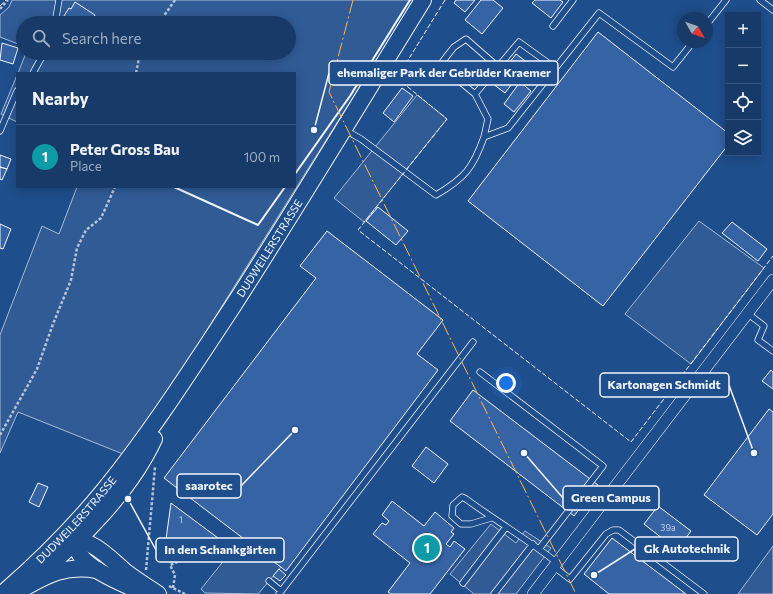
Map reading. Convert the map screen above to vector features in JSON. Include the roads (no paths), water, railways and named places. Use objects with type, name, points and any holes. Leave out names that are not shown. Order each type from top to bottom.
[{"type":"main road","name":"DUDWEILERSTRASSE","points":[[2,594],[56,543],[104,490],[176,393],[279,234],[423,0]]},
{"type":"main road","name":"DUDWEILERSTRASSE","points":[[13,594],[46,568],[97,519],[114,500],[142,461],[176,393]]},
{"type":"main road","name":"DUDWEILERSTRASSE","points":[[77,539],[83,524],[116,486],[139,454],[143,439]]},
{"type":"main road","points":[[97,519],[92,536],[99,549]]},
{"type":"main road","points":[[77,539],[78,550],[81,556],[98,570],[146,594]]},
{"type":"main road","points":[[56,543],[77,539],[85,541],[99,549],[129,574],[166,591]]},
{"type":"main road","points":[[13,594],[61,570],[79,568],[98,570]]},
{"type":"street","points":[[532,594],[773,280]]},
{"type":"lane","points":[[56,16],[59,0]]},
{"type":"lane","points":[[553,26],[573,0]]},
{"type":"lane","points":[[713,16],[726,0]]},
{"type":"lane","points":[[760,0],[773,10]]},
{"type":"lane","points":[[484,137],[508,128],[599,13],[673,67],[688,48]]},
{"type":"lane","points":[[343,129],[361,139],[436,195],[456,183],[475,160],[484,137],[488,119],[475,94],[452,75],[443,61],[454,47],[466,39],[498,67]]},
{"type":"lane","points":[[475,94],[519,42],[555,68]]},
{"type":"lane","points":[[33,72],[40,60]]},
{"type":"lane","points":[[0,131],[16,93]]},
{"type":"lane","points":[[747,313],[764,326],[758,340],[773,351]]},
{"type":"lane","points":[[269,581],[280,593],[473,342]]},
{"type":"lane","points":[[480,372],[604,466],[539,549]]},
{"type":"lane","points":[[491,518],[471,524],[461,524],[456,522],[452,516],[452,504],[462,497],[491,518],[533,544],[570,579],[606,534],[612,530],[619,530],[704,594]]},
{"type":"lane","points":[[463,583],[506,527]]},
{"type":"lane","points":[[494,594],[533,544]]},
{"type":"place","name":"ehemaliger Park der Gebrüder Kraemer","points":[[314,130]]},
{"type":"place","name":"saarotec","points":[[295,430]]},
{"type":"place","name":"Green Campus","points":[[524,453]]},
{"type":"place","name":"Kartonagen Schmidt","points":[[754,453]]},
{"type":"place","name":"In den Schankgärten","points":[[128,499]]},
{"type":"place","name":"Peter Gross Bau","points":[[427,548]]},
{"type":"place","name":"Gk Autotechnik","points":[[594,575]]}]
